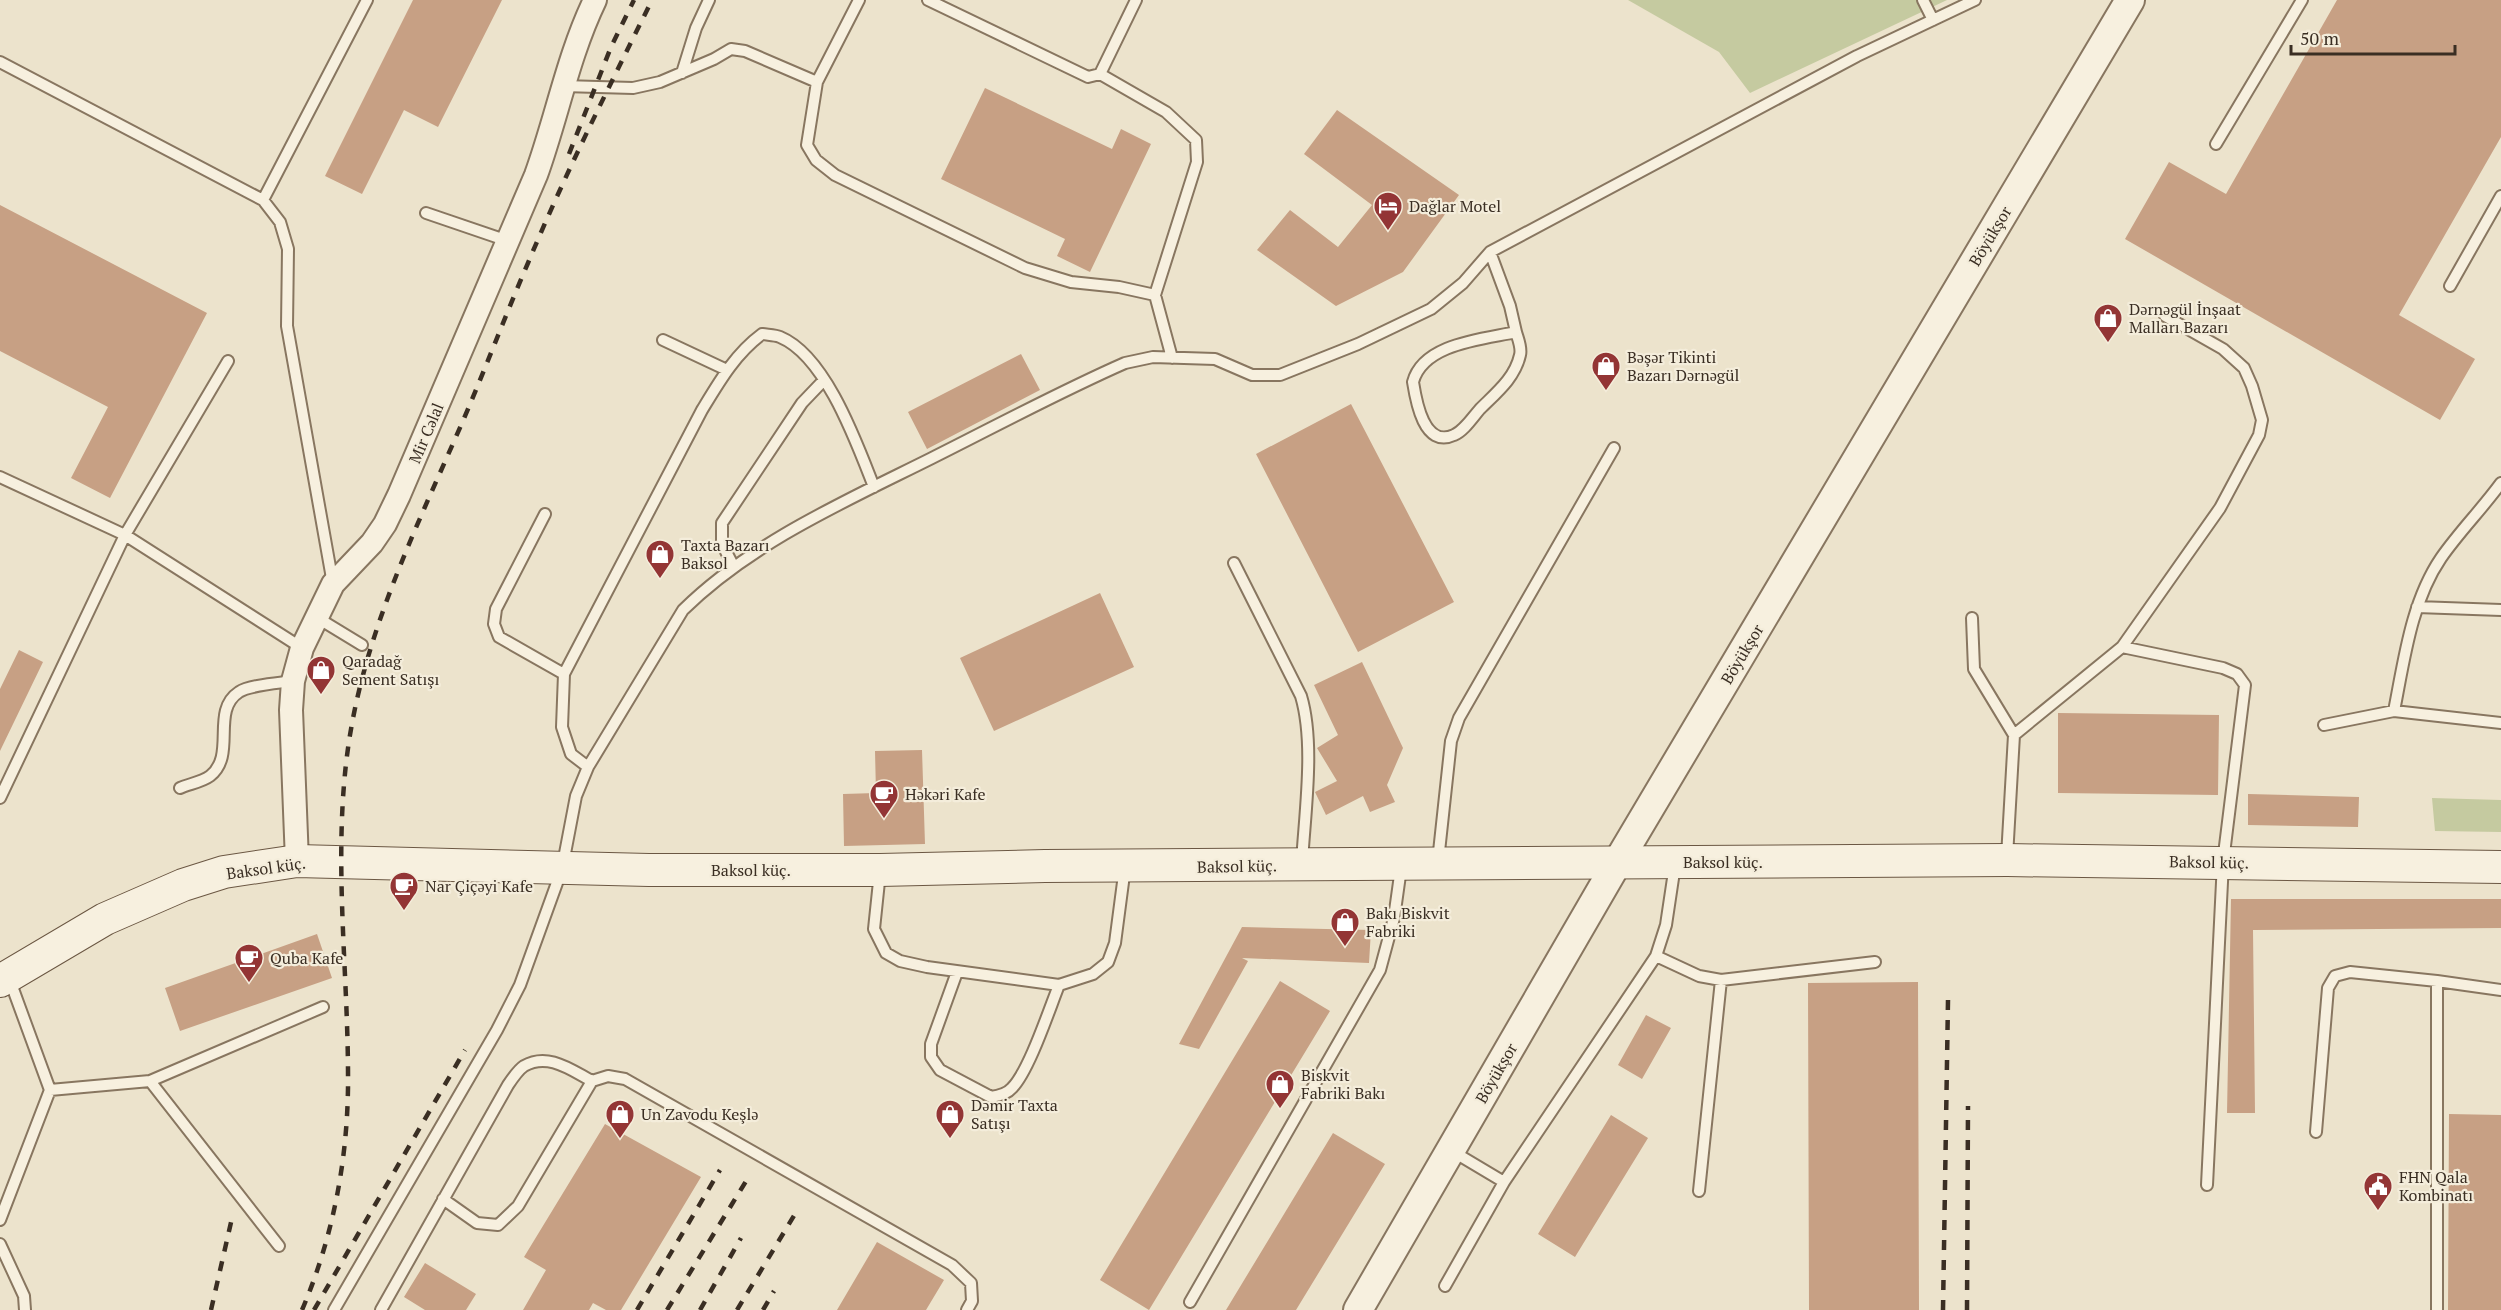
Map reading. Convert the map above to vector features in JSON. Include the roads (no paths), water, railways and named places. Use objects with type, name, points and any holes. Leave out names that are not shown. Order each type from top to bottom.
[{"type":"main road","name":"Baksol küç.","points":[[3,974],[105,919],[183,885],[224,872],[297,861],[562,869],[880,870],[2007,860],[2501,867]]},
{"type":"street","name":"Mir Cəlal","points":[[297,861],[291,710],[293,681],[302,648],[315,617],[333,584],[372,543],[385,524],[536,175],[554,126],[563,86],[584,24],[595,0]]},
{"type":"street","name":"Böyükşor","points":[[1358,1310],[1617,863],[2130,0]]},
{"type":"lane","points":[[263,200],[367,0]]},
{"type":"lane","points":[[682,73],[696,28],[709,0]]},
{"type":"lane","points":[[859,0],[817,82],[807,145],[816,160],[835,175],[1025,268],[1071,282],[1119,287],[1155,295]]},
{"type":"lane","points":[[928,0],[1088,77],[1100,74],[1166,112],[1196,140],[1197,162],[1155,295],[1172,358]]},
{"type":"lane","points":[[1100,74],[1136,0]]},
{"type":"lane","points":[[1923,0],[1933,20]]},
{"type":"lane","points":[[334,1310],[497,1030],[520,985],[562,869],[573,806],[588,767],[683,610],[703,591],[773,541],[874,487],[1125,363],[1153,357],[1215,359],[1252,375],[1280,375],[1358,344],[1431,309],[1463,283],[1490,252],[1857,56],[1975,0]]},
{"type":"lane","points":[[2216,144],[2302,0]]},
{"type":"lane","points":[[563,86],[633,88],[660,82],[731,49],[745,51],[817,82]]},
{"type":"lane","points":[[0,62],[263,200],[280,222],[288,249],[287,326],[333,584]]},
{"type":"lane","points":[[2450,286],[2501,196]]},
{"type":"lane","points":[[426,213],[508,241]]},
{"type":"lane","points":[[1490,252],[1510,306],[1521,352],[1518,362],[1514,372],[1496,394],[1455,435],[1442,437],[1431,433],[1419,409],[1413,382],[1422,365],[1467,340],[1516,332]]},
{"type":"lane","points":[[2014,735],[2122,647],[2220,508],[2250,456],[2259,435],[2262,420],[2252,386],[2244,369],[2223,349],[2166,316]]},
{"type":"lane","points":[[588,767],[571,754],[562,727],[564,674],[702,410],[727,370],[749,344],[762,334],[780,337],[800,350],[824,380],[847,418],[874,487]]},
{"type":"lane","points":[[663,340],[727,370]]},
{"type":"lane","points":[[0,798],[125,535],[228,361]]},
{"type":"lane","points":[[734,567],[722,544],[722,523],[802,403],[824,380]]},
{"type":"lane","points":[[1438,864],[1451,741],[1460,718],[1614,448]]},
{"type":"lane","points":[[0,477],[125,535],[302,648]]},
{"type":"lane","points":[[2394,711],[2417,608],[2439,560],[2501,484]]},
{"type":"lane","points":[[546,514],[496,609],[494,624],[499,637],[564,674]]},
{"type":"lane","points":[[1234,563],[1300,696],[1306,714],[1308,740],[1302,865]]},
{"type":"lane","points":[[2417,608],[2501,610]]},
{"type":"lane","points":[[315,617],[362,645]]},
{"type":"lane","points":[[1972,618],[1974,669],[2014,735],[2007,860]]},
{"type":"lane","points":[[2122,647],[2223,668],[2237,674],[2245,685],[2223,862],[2207,1185]]},
{"type":"lane","points":[[180,788],[209,777],[218,768],[222,755],[225,711],[230,699],[241,690],[293,681]]},
{"type":"lane","points":[[2324,725],[2394,711],[2501,723]]},
{"type":"lane","points":[[1445,1286],[1504,1182],[1656,956],[1666,925],[1675,862]]},
{"type":"lane","points":[[1190,1302],[1380,970],[1394,918],[1401,865]]},
{"type":"lane","points":[[880,870],[874,929],[886,954],[900,961],[957,972],[1059,985],[1093,974],[1108,962],[1115,943],[1125,867]]},
{"type":"lane","points":[[1656,956],[1699,976],[1721,980],[1875,962]]},
{"type":"lane","points":[[957,972],[932,1044],[931,1057],[940,1070],[991,1096],[998,1096],[1012,1089],[1027,1063],[1059,985]]},
{"type":"lane","points":[[2316,1132],[2328,988],[2336,976],[2350,972],[2501,990]]},
{"type":"lane","points":[[0,1220],[50,1090],[3,974]]},
{"type":"lane","points":[[1699,1191],[1721,980]]},
{"type":"lane","points":[[2437,981],[2437,1310]]},
{"type":"lane","points":[[50,1090],[150,1080],[323,1007]]},
{"type":"lane","points":[[381,1310],[508,1085],[523,1066],[544,1060],[553,1061],[592,1081]]},
{"type":"lane","points":[[443,1200],[477,1224],[498,1225],[519,1206],[592,1081],[608,1076],[625,1079],[952,1265],[971,1283],[972,1301],[967,1310]]},
{"type":"lane","points":[[150,1080],[279,1246]]},
{"type":"lane","points":[[1451,1151],[1504,1182]]},
{"type":"lane","points":[[0,1244],[24,1296],[26,1310]]},
{"type":"railway","points":[[569,154],[611,47],[634,0]]},
{"type":"railway","points":[[302,1310],[322,1256],[336,1201],[345,1145],[348,1044],[342,911],[342,823],[344,779],[358,694],[396,576],[542,230],[652,0]]},
{"type":"railway","points":[[1943,1310],[1948,1000]]},
{"type":"railway","points":[[314,1310],[465,1050]]},
{"type":"railway","points":[[1967,1310],[1968,1106]]},
{"type":"railway","points":[[637,1310],[720,1170]]},
{"type":"railway","points":[[667,1310],[748,1178]]},
{"type":"railway","points":[[737,1310],[795,1214]]},
{"type":"railway","points":[[211,1310],[232,1218]]},
{"type":"railway","points":[[700,1310],[741,1238]]},
{"type":"railway","points":[[763,1310],[774,1291]]},
{"type":"place","name":"Dağlar Motel","points":[[1388,232]]},
{"type":"place","name":"Dərnəgül İnşaat Malları Bazarı","points":[[2108,344]]},
{"type":"place","name":"Bəşər Tikinti Bazarı Dərnəgül","points":[[1606,392]]},
{"type":"place","name":"Taxta Bazarı Baksol","points":[[660,580]]},
{"type":"place","name":"Qaradağ Sement Satışı","points":[[321,696]]},
{"type":"place","name":"Həkəri Kafe","points":[[884,820]]},
{"type":"place","name":"Nar Çiçəyi Kafe","points":[[404,912]]},
{"type":"place","name":"Bakı Biskvit Fabriki","points":[[1345,948]]},
{"type":"place","name":"Quba Kafe","points":[[249,984]]},
{"type":"place","name":"Biskvit Fabriki Bakı","points":[[1280,1110]]},
{"type":"place","name":"Un Zavodu Keşlə","points":[[620,1140]]},
{"type":"place","name":"Dəmir Taxta Satışı","points":[[950,1140]]},
{"type":"place","name":"FHN Qala Kombinatı","points":[[2378,1212]]}]
